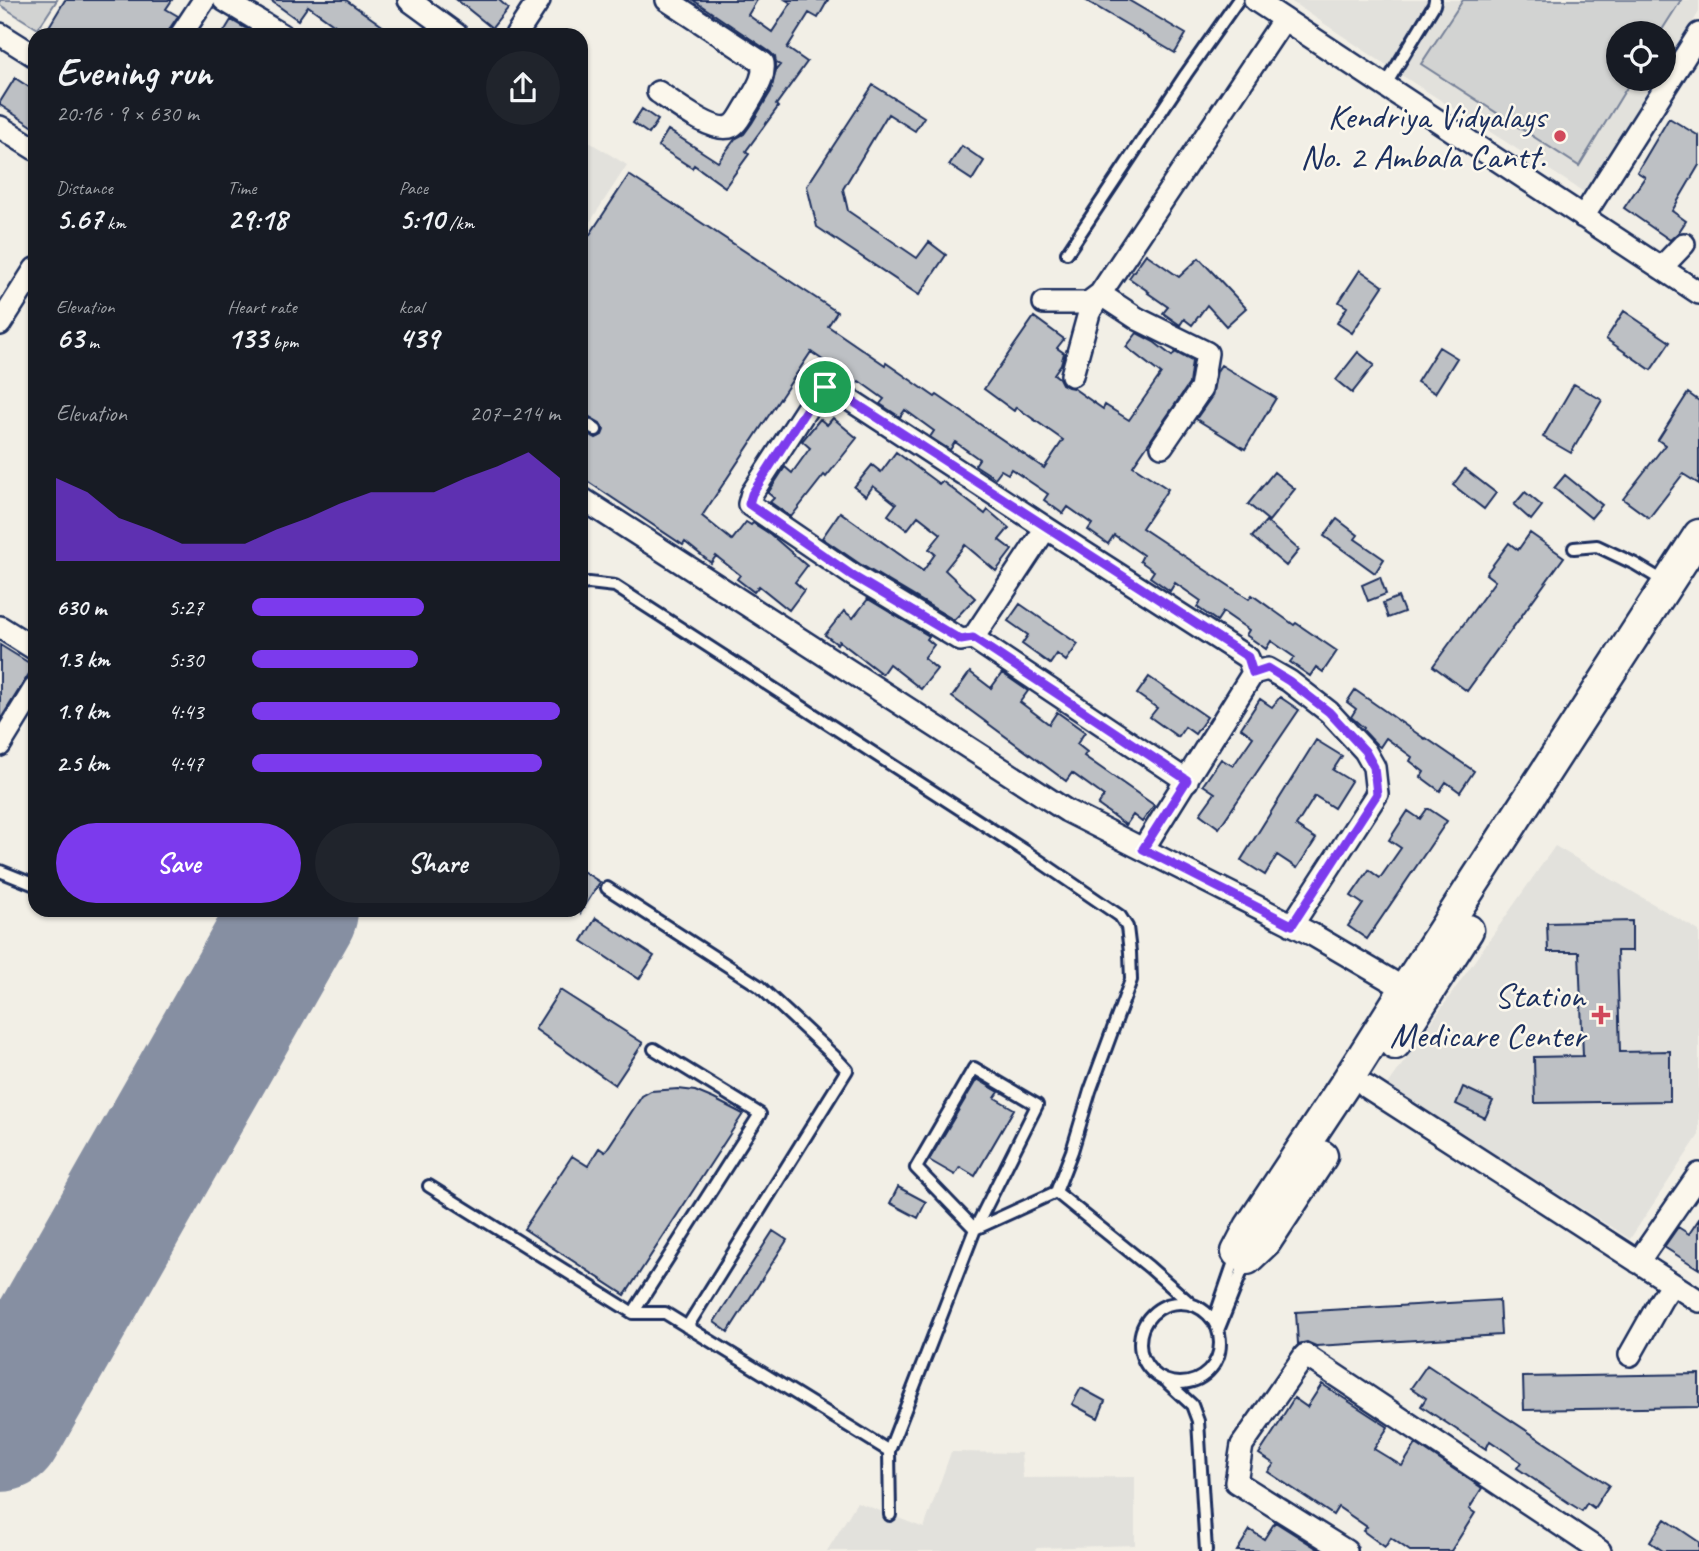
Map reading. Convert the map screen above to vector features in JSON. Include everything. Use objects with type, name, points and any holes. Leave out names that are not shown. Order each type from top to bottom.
[{"type":"main road","points":[[1242,1256],[1250,1227],[1699,535]]},
{"type":"main road","points":[[1242,1256],[1266,1241],[1699,570]]},
{"type":"street","points":[[186,28],[204,0]]},
{"type":"street","points":[[224,0],[270,28]]},
{"type":"street","points":[[409,0],[447,28]]},
{"type":"street","points":[[521,28],[539,0]]},
{"type":"street","points":[[658,92],[702,121],[720,128],[732,126],[738,120],[764,72],[763,64],[667,0]]},
{"type":"street","points":[[1255,0],[1699,293]]},
{"type":"street","points":[[1072,375],[1089,313],[1100,294],[1284,19]]},
{"type":"street","points":[[1583,217],[1699,34]]},
{"type":"street","points":[[1,37],[28,52]]},
{"type":"street","points":[[0,127],[28,145]]},
{"type":"street","points":[[1661,268],[1684,244]]},
{"type":"street","points":[[0,324],[28,280]]},
{"type":"street","points":[[1044,303],[1088,303],[1100,294]]},
{"type":"street","points":[[1100,294],[1138,319],[1207,354],[1201,389],[1162,446]]},
{"type":"street","points":[[1187,780],[973,638],[961,640],[853,576],[749,504],[752,494],[815,396],[825,387],[835,390],[1248,657],[1253,673]]},
{"type":"street","points":[[588,503],[1067,811],[1292,925],[1405,989]]},
{"type":"street","points":[[973,638],[1046,528]]},
{"type":"street","points":[[0,627],[28,645]]},
{"type":"street","points":[[1143,849],[1253,673],[1268,668],[1329,712],[1365,751],[1374,767],[1377,794],[1292,925]]},
{"type":"street","points":[[0,745],[28,699]]},
{"type":"street","points":[[1367,1087],[1699,1301]]},
{"type":"street","points":[[1638,1262],[1696,1186]]},
{"type":"street","points":[[1630,1355],[1672,1284]]},
{"type":"street","points":[[1346,1551],[1236,1482],[1242,1445],[1305,1355],[1600,1551]]},
{"type":"lane","points":[[1067,253],[1238,0]]},
{"type":"lane","points":[[1385,86],[1435,0]]},
{"type":"lane","points":[[588,425],[596,430]]},
{"type":"lane","points":[[1574,548],[1597,546],[1635,564],[1667,584]]},
{"type":"lane","points":[[588,583],[615,586],[1025,851],[1120,916],[1127,927],[1131,980],[1056,1192],[975,1229]]},
{"type":"lane","points":[[0,871],[28,882]]},
{"type":"lane","points":[[607,888],[759,986],[846,1070],[687,1327]]},
{"type":"lane","points":[[633,1313],[760,1114],[654,1049]]},
{"type":"lane","points":[[890,1515],[889,1451],[975,1229],[1037,1105],[974,1068],[916,1168],[975,1229]]},
{"type":"lane","points":[[429,1186],[633,1313],[664,1313],[889,1451]]},
{"type":"lane","points":[[1056,1192],[1191,1304],[1208,1313],[1216,1324],[1220,1348],[1212,1368],[1205,1375],[1185,1383],[1164,1380]]},
{"type":"lane","points":[[1216,1324],[1242,1256]]},
{"type":"lane","points":[[1191,1304],[1169,1304],[1159,1309],[1144,1325],[1140,1346],[1147,1367],[1192,1405],[1198,1421],[1206,1551]]},
{"type":"shaded area","points":[[0,0],[57,0],[39,28],[0,5]]},
{"type":"shaded area","name":"Kendriya Vidyalays No. 2 Ambala Cantt.","points":[[1289,0],[1699,0],[1699,12],[1676,49],[1676,21],[1606,21],[1606,91],[1651,91],[1587,194]]},
{"type":"shaded area","points":[[1463,0],[1681,0],[1668,21],[1606,21],[1606,91],[1625,91],[1579,166],[1421,64]]},
{"type":"shaded area","points":[[588,141],[627,165],[588,225]]},
{"type":"shaded area","points":[[1555,846],[1699,931],[1699,1135],[1630,1239],[1387,1086]]},
{"type":"shaded area","points":[[951,1452],[1021,1453],[1023,1478],[1135,1477],[1135,1545],[1037,1548],[1034,1551],[827,1551],[857,1502],[924,1528]]},
{"type":"building","points":[[65,0],[172,0],[166,9],[178,16],[170,28],[48,28]]},
{"type":"building","points":[[270,0],[346,0],[385,28],[339,28],[308,6],[298,20]]},
{"type":"building","points":[[457,0],[499,0],[508,8],[492,28]]},
{"type":"building","points":[[693,0],[757,0],[748,15],[772,32],[791,3],[786,0],[828,0],[818,18],[809,13],[787,48],[807,62],[776,105],[778,107],[746,151],[749,154],[725,187],[694,165],[692,168],[658,146],[668,130],[718,162],[735,139],[744,134],[752,123],[771,91],[776,70],[780,65],[770,52]]},
{"type":"building","points":[[1085,0],[1128,0],[1186,34],[1175,53]]},
{"type":"building","points":[[231,20],[245,28],[226,28]]},
{"type":"building","points":[[15,78],[28,86],[28,123],[0,105]]},
{"type":"building","points":[[873,85],[924,117],[915,131],[888,114],[843,189],[848,211],[917,258],[929,242],[946,255],[919,295],[817,227],[807,186]]},
{"type":"building","points":[[642,109],[658,120],[649,134],[633,123]]},
{"type":"building","points":[[1669,118],[1699,136],[1699,165],[1672,211],[1686,221],[1670,240],[1624,208],[1645,177],[1637,172]]},
{"type":"building","points":[[962,146],[984,161],[972,180],[949,165]]},
{"type":"building","points":[[629,175],[837,312],[828,326],[935,397],[937,395],[1044,468],[1063,440],[1016,407],[1014,411],[984,389],[1034,317],[1064,339],[1057,348],[1064,353],[1054,374],[1062,384],[1073,388],[1103,409],[1105,405],[1129,420],[1161,374],[1126,347],[1137,333],[1172,356],[1175,352],[1192,361],[1189,384],[1133,466],[1168,489],[1142,528],[1249,599],[1252,595],[1337,651],[1323,672],[1316,667],[1310,676],[1290,662],[1294,657],[1271,641],[1266,649],[1246,635],[1249,630],[1223,612],[1217,621],[1197,607],[1201,601],[1175,583],[1170,591],[1150,577],[1154,571],[1140,561],[1143,555],[1114,535],[1108,544],[1088,530],[1092,524],[1068,507],[1063,514],[1044,500],[1048,494],[1011,469],[1008,474],[1001,470],[995,478],[975,465],[979,459],[955,442],[950,450],[930,437],[934,431],[905,410],[900,417],[880,404],[884,399],[859,381],[854,387],[835,376],[837,370],[811,352],[702,516],[732,540],[746,522],[751,525],[753,523],[807,566],[795,582],[804,590],[789,610],[759,586],[754,592],[737,579],[740,575],[716,556],[711,563],[685,542],[683,545],[588,482],[588,433],[596,438],[602,435],[604,430],[600,423],[588,416],[588,237]]},
{"type":"building","points":[[1146,254],[1179,277],[1199,258],[1246,308],[1226,326],[1207,305],[1192,325],[1184,319],[1180,325],[1163,313],[1168,307],[1129,278]]},
{"type":"building","points":[[1360,270],[1383,286],[1352,333],[1337,323],[1347,307],[1339,302]]},
{"type":"building","points":[[1624,311],[1670,342],[1651,370],[1606,339]]},
{"type":"building","points":[[1439,347],[1457,358],[1435,393],[1417,382]]},
{"type":"building","points":[[1358,352],[1374,365],[1352,393],[1336,380]]},
{"type":"building","points":[[1221,365],[1276,398],[1245,449],[1196,419],[1212,396],[1217,371]]},
{"type":"building","points":[[1574,384],[1602,400],[1571,453],[1543,437]]},
{"type":"building","points":[[1688,393],[1699,401],[1699,484],[1683,474],[1649,518],[1623,499],[1665,445],[1658,440]]},
{"type":"building","points":[[833,418],[857,438],[791,517],[770,502],[774,498],[768,493],[785,467],[792,473],[810,448],[802,441],[820,419],[827,425]]},
{"type":"building","points":[[896,452],[939,484],[942,481],[985,514],[988,510],[1009,528],[999,540],[1012,550],[996,571],[965,545],[945,570],[975,598],[954,620],[822,538],[840,512],[923,571],[935,554],[929,549],[941,534],[918,516],[907,530],[888,515],[896,504],[873,486],[866,496],[854,487],[872,465],[881,472]]},
{"type":"building","points":[[1465,469],[1496,493],[1484,509],[1453,485]]},
{"type":"building","points":[[1274,472],[1295,489],[1269,521],[1248,504]]},
{"type":"building","points":[[1565,475],[1602,505],[1591,518],[1554,488]]},
{"type":"building","points":[[1525,492],[1542,506],[1531,520],[1514,505]]},
{"type":"building","points":[[1337,519],[1358,535],[1355,539],[1384,559],[1375,573],[1324,536]]},
{"type":"building","points":[[1266,521],[1299,550],[1286,566],[1252,537]]},
{"type":"building","points":[[1530,533],[1564,557],[1467,691],[1433,666],[1495,581],[1486,574],[1509,543],[1518,550]]},
{"type":"building","points":[[1380,577],[1386,594],[1368,601],[1362,585]]},
{"type":"building","points":[[1398,597],[1404,612],[1388,618],[1383,603]]},
{"type":"building","points":[[868,599],[929,636],[927,639],[934,645],[924,658],[937,669],[921,689],[889,664],[882,674],[839,641],[837,644],[825,635],[844,611],[853,618]]},
{"type":"building","points":[[1020,604],[1078,644],[1066,661],[1057,654],[1050,664],[1022,644],[1028,635],[1008,621]]},
{"type":"building","points":[[0,645],[28,662],[28,676],[0,720]]},
{"type":"building","points":[[970,672],[991,688],[1002,673],[1028,691],[1020,702],[1049,724],[1057,712],[1085,732],[1077,744],[1087,752],[1084,756],[1154,805],[1142,822],[1133,815],[1126,825],[1098,805],[1104,796],[1072,773],[1066,781],[952,697]]},
{"type":"building","points":[[1149,677],[1207,717],[1195,734],[1185,727],[1178,737],[1150,717],[1157,708],[1137,694]]},
{"type":"building","points":[[1355,690],[1474,771],[1460,792],[1446,782],[1440,791],[1421,777],[1424,772],[1410,761],[1412,757],[1386,738],[1380,747],[1377,745],[1351,717],[1356,709],[1347,702]]},
{"type":"building","points":[[1280,697],[1299,710],[1219,828],[1200,814],[1215,793],[1203,785],[1221,759],[1233,766],[1253,737],[1241,728],[1260,699],[1272,707]]},
{"type":"building","points":[[1316,740],[1342,756],[1333,770],[1351,781],[1334,808],[1315,796],[1296,826],[1316,839],[1297,868],[1277,855],[1265,875],[1241,860]]},
{"type":"building","points":[[1427,809],[1447,821],[1367,939],[1348,926],[1363,904],[1351,896],[1369,870],[1380,878],[1401,848],[1389,840],[1408,811],[1420,819]]},
{"type":"building","points":[[588,874],[600,882],[588,901]]},
{"type":"building","points":[[596,918],[654,956],[639,979],[582,941]]},
{"type":"building","points":[[1632,921],[1632,951],[1617,951],[1620,1052],[1670,1051],[1670,1101],[1535,1103],[1534,1057],[1583,1056],[1579,952],[1548,952],[1547,923]]},
{"type":"building","points":[[560,990],[643,1043],[615,1085],[535,1029]]},
{"type":"building","points":[[977,1079],[999,1092],[995,1098],[1014,1109],[975,1176],[960,1167],[955,1175],[929,1160]]},
{"type":"building","points":[[1463,1087],[1493,1101],[1485,1118],[1456,1104]]},
{"type":"building","points":[[651,1091],[695,1091],[743,1114],[625,1295],[524,1229],[572,1156],[588,1166],[599,1148],[605,1152],[642,1096]]},
{"type":"building","points":[[898,1187],[926,1202],[918,1218],[890,1203]]},
{"type":"building","points":[[1699,1219],[1699,1269],[1664,1247],[1678,1227],[1689,1234]]},
{"type":"building","points":[[773,1231],[787,1240],[728,1332],[714,1322]]},
{"type":"building","points":[[1499,1300],[1501,1335],[1316,1346],[1307,1342],[1298,1344],[1296,1312]]},
{"type":"building","points":[[1427,1365],[1609,1485],[1594,1508],[1587,1503],[1582,1511],[1517,1468],[1521,1462],[1490,1441],[1486,1449],[1421,1406],[1426,1398],[1411,1388]]},
{"type":"building","points":[[1699,1374],[1699,1407],[1524,1410],[1523,1377]]},
{"type":"building","points":[[1322,1384],[1388,1427],[1374,1449],[1402,1466],[1416,1444],[1482,1488],[1469,1509],[1475,1513],[1451,1551],[1410,1551],[1391,1538],[1385,1547],[1363,1531],[1367,1527],[1338,1507],[1333,1515],[1268,1472],[1274,1464],[1259,1454],[1294,1398],[1307,1407]]},
{"type":"building","points":[[1081,1388],[1105,1401],[1098,1418],[1072,1404]]},
{"type":"building","points":[[1665,1519],[1699,1542],[1699,1551],[1663,1551],[1650,1542]]},
{"type":"building","points":[[1275,1522],[1321,1551],[1237,1551],[1250,1530],[1264,1539]]},
{"type":"runway","points":[[0,1429],[291,917]]},
{"type":"place","name":"Kendriya Vidyalays No. 2 Ambala Cantt.","points":[[1560,136]]},
{"type":"place","name":"Station Medicare Center","points":[[1601,1015]]},
{"type":"route","points":[[825,387],[835,390],[1248,657],[1253,673],[1268,668],[1289,681],[1329,712],[1365,751],[1374,767],[1377,794],[1292,925],[1143,849],[1187,780],[973,638],[961,640],[853,576],[749,504],[752,494],[815,396],[825,387]]}]
